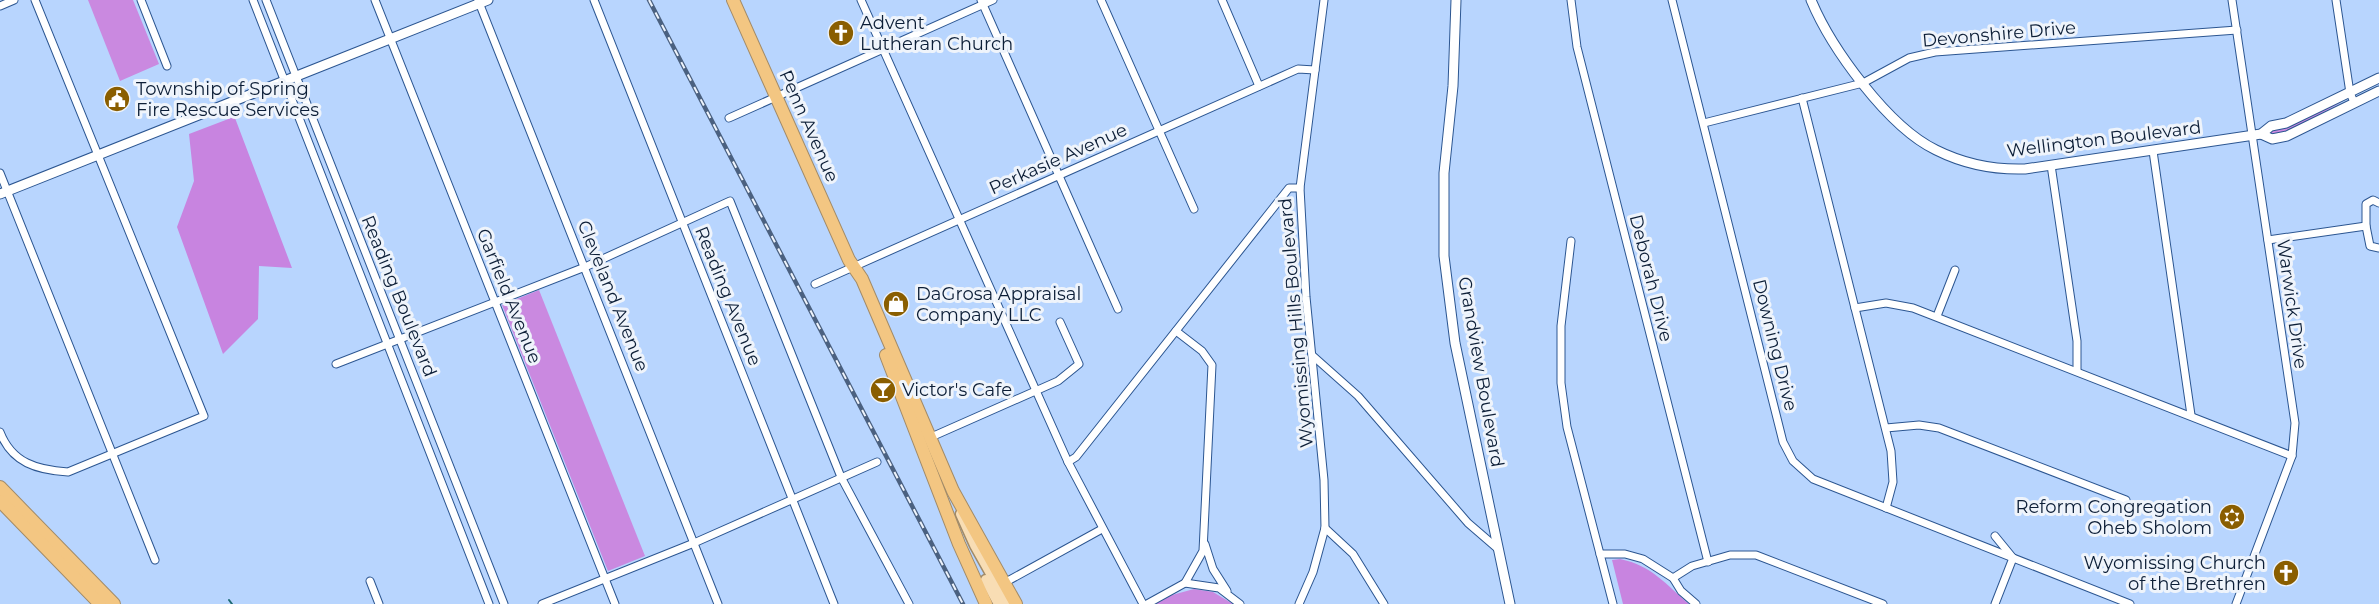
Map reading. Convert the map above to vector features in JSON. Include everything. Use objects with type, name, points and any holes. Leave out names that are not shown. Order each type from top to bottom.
[{"type":"highway","name":"Penn Avenue","points":[[733,0],[853,267],[856,283],[925,440],[1016,604]]},
{"type":"highway","name":"Penn Avenue","points":[[925,440],[940,495],[986,604]]},
{"type":"highway","points":[[0,487],[114,604]]},
{"type":"highway","points":[[0,501],[100,604]]},
{"type":"main road","name":"Penn Avenue","points":[[953,491],[975,546],[1008,604]]},
{"type":"main road","name":"Penn Avenue","points":[[940,495],[999,604]]},
{"type":"street","points":[[0,6],[14,0]]},
{"type":"street","points":[[0,432],[5,444],[26,465],[44,471],[68,472],[204,416],[35,0]]},
{"type":"street","points":[[141,0],[167,66]]},
{"type":"street","name":"Reading Boulevard","points":[[253,0],[489,604]]},
{"type":"street","name":"Reading Boulevard","points":[[266,0],[504,604]]},
{"type":"street","name":"Garfield Avenue","points":[[375,0],[615,604]]},
{"type":"street","name":"Reading Avenue","points":[[594,0],[834,604]]},
{"type":"street","points":[[861,0],[1068,462],[1102,530],[1145,604],[1185,583],[1197,566],[1204,541],[1212,365],[1202,351],[1176,331]]},
{"type":"street","points":[[729,118],[982,2],[993,0]]},
{"type":"street","points":[[1101,0],[1194,209]]},
{"type":"street","points":[[1222,0],[1259,86]]},
{"type":"street","name":"Wyomissing Hills Boulevard","points":[[1299,604],[1312,572],[1325,528],[1306,297],[1300,188],[1324,0]]},
{"type":"street","name":"Grandview Boulevard","points":[[1456,0],[1453,86],[1444,173],[1444,256],[1455,343],[1510,604]]},
{"type":"street","name":"Deborah Drive","points":[[1571,0],[1577,47],[1708,562]]},
{"type":"street","name":"Downing Drive","points":[[1672,0],[1787,452],[1800,469],[1813,479],[2130,604]]},
{"type":"street","name":"Wellington Boulevard","points":[[1811,0],[1830,39],[1863,84],[1905,129],[1934,149],[1965,162],[1990,168],[2014,169],[2051,165],[2257,135],[2271,126],[2379,91]]},
{"type":"street","name":"Warwick Drive","points":[[2232,0],[2257,135],[2268,240],[2295,423],[2292,456],[2236,604]]},
{"type":"street","points":[[2336,0],[2352,98]]},
{"type":"street","points":[[4,192],[482,1]]},
{"type":"street","name":"Cleveland Avenue","points":[[482,1],[718,604]]},
{"type":"street","points":[[982,2],[1118,309]]},
{"type":"street","name":"Devonshire Drive","points":[[1704,123],[1863,84],[1909,58],[1935,52],[2237,30]]},
{"type":"street","name":"Perkasie Avenue","points":[[815,284],[1298,69],[1315,70]]},
{"type":"street","name":"Wellington Boulevard","points":[[2352,98],[2379,78]]},
{"type":"street","points":[[1802,98],[1886,428],[1894,472],[1886,508]]},
{"type":"street","points":[[2153,151],[2191,415]]},
{"type":"street","points":[[2051,165],[2077,341],[2077,370]]},
{"type":"street","points":[[0,173],[4,192],[155,560]]},
{"type":"street","points":[[1068,462],[1076,457],[1289,188],[1300,188]]},
{"type":"street","points":[[2379,203],[2373,200],[2366,204],[2366,226],[2370,246],[2379,248]]},
{"type":"street","points":[[336,364],[585,267],[730,201],[840,477],[909,604]]},
{"type":"street","points":[[2268,240],[2366,226]]},
{"type":"street","points":[[1571,241],[1561,326],[1561,383],[1567,427],[1613,604]]},
{"type":"street","points":[[1937,316],[1955,270]]},
{"type":"street","points":[[1855,308],[1893,303],[1937,316],[2292,456]]},
{"type":"street","points":[[925,440],[1058,381],[1079,364],[1060,322]]},
{"type":"street","points":[[1312,356],[1358,396],[1468,522],[1497,548]]},
{"type":"street","points":[[1886,428],[1919,425],[1939,428],[2126,500]]},
{"type":"street","points":[[542,604],[694,543],[877,462]]},
{"type":"street","points":[[1325,528],[1353,554],[1384,604]]},
{"type":"street","points":[[1004,583],[1102,530]]},
{"type":"street","points":[[1995,536],[2013,558],[1995,604]]},
{"type":"street","points":[[1204,541],[1214,569],[1228,593],[1240,604]]},
{"type":"street","points":[[1600,554],[1632,555],[1643,559],[1673,579],[1681,591],[1696,604]]},
{"type":"street","points":[[1673,579],[1692,566],[1735,555],[1756,555],[1883,604]]},
{"type":"street","points":[[370,581],[379,604]]},
{"type":"street","points":[[1185,583],[1206,584],[1228,593]]},
{"type":"shaded area","points":[[88,0],[133,0],[159,64],[120,81]]},
{"type":"shaded area","points":[[2342,102],[2289,131],[2269,135],[2269,132]]},
{"type":"shaded area","points":[[235,118],[292,268],[259,266],[258,319],[223,354],[177,227],[194,181],[189,134]]},
{"type":"shaded area","points":[[539,290],[645,556],[608,571],[502,305]]},
{"type":"shaded area","points":[[1620,559],[1650,571],[1689,604],[1623,604],[1612,560]]},
{"type":"shaded area","points":[[1194,589],[1213,592],[1233,604],[1155,604],[1172,595]]},
{"type":"waterway","points":[[229,600],[232,604]]},
{"type":"railway","points":[[649,0],[963,604]]},
{"type":"place","name":"Advent Lutheran Church","points":[[841,33]]},
{"type":"place","name":"Township of Spring Fire Rescue Services","points":[[117,99]]},
{"type":"place","name":"DaGrosa Appraisal Company LLC","points":[[896,304]]},
{"type":"place","name":"Victor's Cafe","points":[[883,390]]},
{"type":"place","name":"Reform Congregation Oheb Sholom","points":[[2232,517]]},
{"type":"place","name":"Wyomissing Church of the Brethren","points":[[2286,573]]}]
